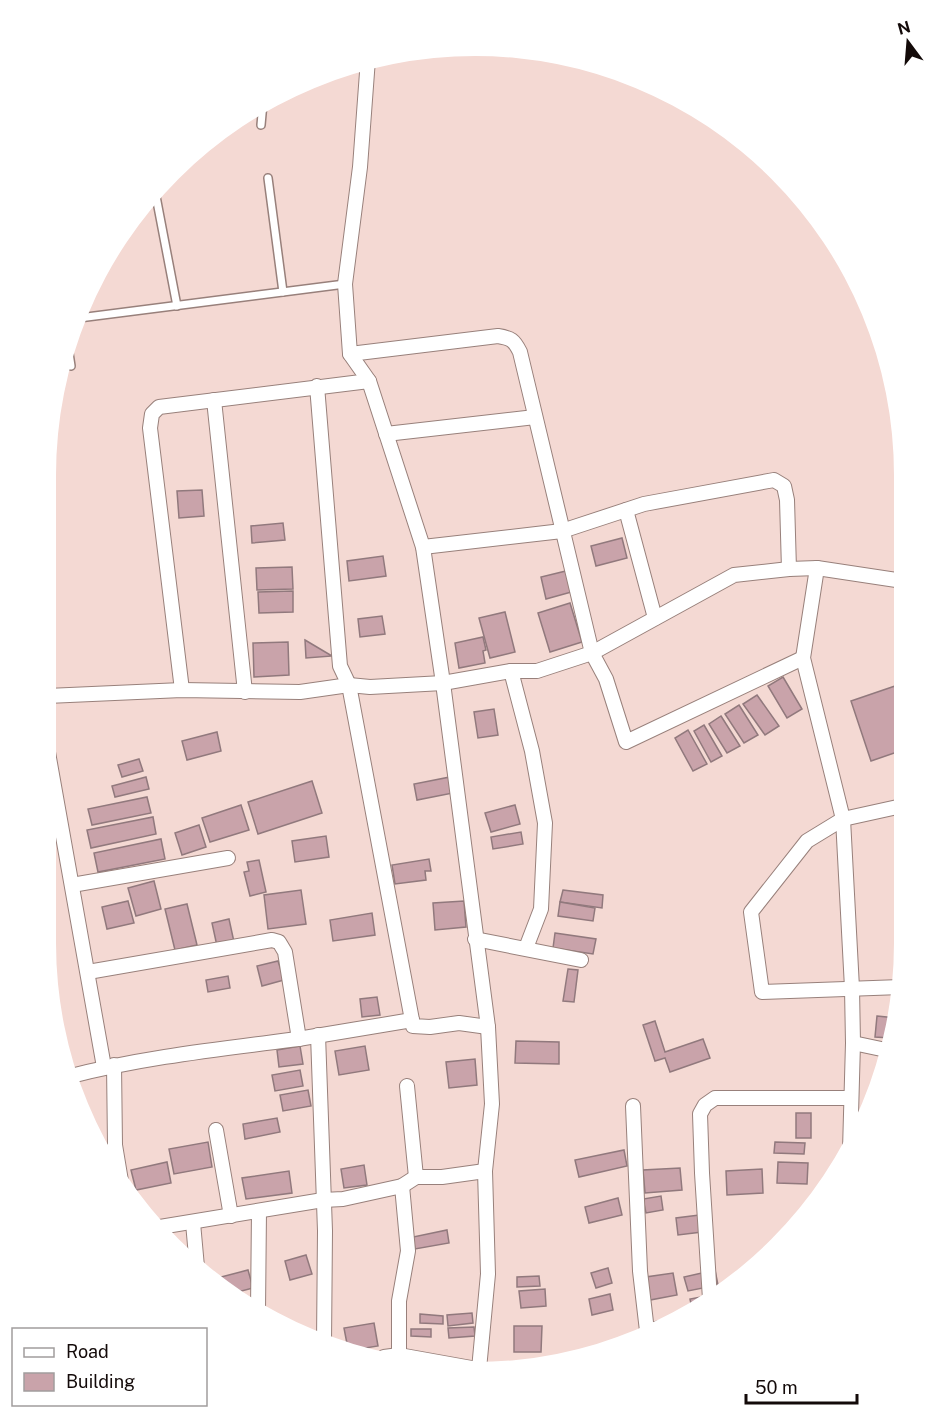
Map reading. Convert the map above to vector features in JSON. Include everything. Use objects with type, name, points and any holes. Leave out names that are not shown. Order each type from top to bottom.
[{"type":"street","points":[[367,70],[360,167],[345,284],[350,354],[369,381],[423,548],[488,1027],[492,1104],[485,1171],[488,1274],[479,1363]]},
{"type":"street","points":[[350,354],[498,336],[510,338],[515,342],[520,352],[592,653],[606,679],[626,742],[803,657]]},
{"type":"street","points":[[182,690],[150,428],[152,414],[159,407],[369,381]]},
{"type":"street","points":[[317,386],[340,666],[349,685],[412,1026],[430,1027],[459,1023],[488,1027]]},
{"type":"street","points":[[214,400],[245,692]]},
{"type":"street","points":[[387,434],[535,417]]},
{"type":"street","points":[[423,548],[562,531],[644,504],[774,480],[784,486],[787,500],[789,569]]},
{"type":"street","points":[[626,510],[655,618]]},
{"type":"street","points":[[56,696],[182,690],[300,692],[349,685],[370,687],[443,683],[511,671],[537,671],[592,653],[734,575],[817,568],[894,579]]},
{"type":"street","points":[[817,568],[803,657],[843,819],[852,988],[850,1130]]},
{"type":"street","points":[[511,671],[532,751],[545,823],[541,909],[526,948]]},
{"type":"street","points":[[56,796],[88,972],[109,1066],[119,1164]]},
{"type":"street","points":[[892,987],[762,992],[751,912],[807,841],[843,819],[894,808]]},
{"type":"street","points":[[72,885],[228,858]]},
{"type":"street","points":[[475,939],[581,960]]},
{"type":"street","points":[[88,972],[272,940],[279,942],[285,952],[299,1039]]},
{"type":"street","points":[[77,1074],[155,1057],[299,1039],[412,1020]]},
{"type":"street","points":[[318,1035],[325,1231],[324,1334]]},
{"type":"street","points":[[853,1043],[881,1049]]},
{"type":"street","points":[[407,1086],[416,1177]]},
{"type":"street","points":[[709,1291],[700,1114],[705,1106],[715,1098],[851,1098]]},
{"type":"street","points":[[633,1106],[640,1271],[646,1326]]},
{"type":"street","points":[[216,1130],[231,1216]]},
{"type":"street","points":[[166,1226],[323,1200],[343,1199],[402,1186],[416,1177],[442,1177],[485,1171]]},
{"type":"street","points":[[402,1186],[408,1251],[399,1301],[399,1355],[424,1359]]},
{"type":"street","points":[[258,1302],[259,1211]]},
{"type":"street","points":[[193,1223],[196,1256]]},
{"type":"lane","points":[[261,125],[262,114]]},
{"type":"lane","points":[[268,178],[283,292]]},
{"type":"lane","points":[[157,202],[177,306]]},
{"type":"lane","points":[[86,317],[345,284]]},
{"type":"building","points":[[202,490],[204,516],[179,518],[177,491]]},
{"type":"building","points":[[283,523],[285,540],[252,543],[251,526]]},
{"type":"building","points":[[622,538],[627,558],[596,566],[591,546]]},
{"type":"building","points":[[383,556],[386,576],[349,581],[347,561]]},
{"type":"building","points":[[292,567],[293,589],[257,590],[256,568]]},
{"type":"building","points":[[570,570],[575,591],[546,599],[541,577]]},
{"type":"building","points":[[293,591],[293,612],[259,613],[258,592]]},
{"type":"building","points":[[570,603],[582,642],[550,652],[538,613]]},
{"type":"building","points":[[505,612],[515,652],[490,658],[479,618]]},
{"type":"building","points":[[382,616],[385,634],[360,637],[358,619]]},
{"type":"building","points":[[483,637],[486,650],[483,651],[485,663],[459,668],[455,643]]},
{"type":"building","points":[[305,640],[332,656],[306,658]]},
{"type":"building","points":[[288,642],[289,675],[254,677],[253,643]]},
{"type":"building","points":[[783,677],[802,709],[787,718],[768,686]]},
{"type":"building","points":[[894,686],[894,753],[871,761],[851,701]]},
{"type":"building","points":[[757,695],[779,726],[765,735],[743,704]]},
{"type":"building","points":[[739,705],[758,735],[744,743],[725,714]]},
{"type":"building","points":[[494,709],[498,735],[478,738],[474,712]]},
{"type":"building","points":[[721,716],[740,746],[727,753],[709,724]]},
{"type":"building","points":[[704,725],[722,756],[711,762],[694,731]]},
{"type":"building","points":[[688,730],[707,764],[693,771],[675,738]]},
{"type":"building","points":[[217,732],[221,751],[187,760],[182,741]]},
{"type":"building","points":[[139,759],[143,771],[122,777],[118,765]]},
{"type":"building","points":[[146,777],[149,789],[115,797],[112,786]]},
{"type":"building","points":[[450,777],[453,793],[417,800],[414,784]]},
{"type":"building","points":[[312,781],[322,813],[258,834],[248,802]]},
{"type":"building","points":[[147,797],[151,813],[92,825],[88,809]]},
{"type":"building","points":[[241,805],[249,830],[210,842],[202,818]]},
{"type":"building","points":[[515,805],[520,824],[491,832],[485,813]]},
{"type":"building","points":[[153,817],[156,834],[91,848],[87,830]]},
{"type":"building","points":[[199,825],[206,847],[182,855],[175,833]]},
{"type":"building","points":[[521,832],[523,844],[493,849],[491,837]]},
{"type":"building","points":[[326,836],[329,857],[295,862],[292,841]]},
{"type":"building","points":[[161,839],[165,859],[98,872],[94,853]]},
{"type":"building","points":[[429,859],[431,871],[425,871],[426,880],[395,884],[392,865]]},
{"type":"building","points":[[259,860],[266,892],[250,896],[244,872],[249,871],[247,862]]},
{"type":"building","points":[[154,881],[161,909],[136,916],[128,888]]},
{"type":"building","points":[[301,890],[306,924],[268,929],[264,895]]},
{"type":"building","points":[[563,890],[603,895],[602,908],[560,902]]},
{"type":"building","points":[[128,901],[134,923],[107,929],[102,907]]},
{"type":"building","points":[[464,901],[466,927],[435,930],[433,903]]},
{"type":"building","points":[[560,902],[595,908],[593,921],[558,916]]},
{"type":"building","points":[[187,904],[197,945],[175,950],[165,909]]},
{"type":"building","points":[[372,913],[375,935],[333,941],[330,920]]},
{"type":"building","points":[[229,919],[234,942],[217,946],[212,923]]},
{"type":"building","points":[[555,933],[596,939],[593,954],[553,948]]},
{"type":"building","points":[[278,961],[284,980],[262,986],[257,966]]},
{"type":"building","points":[[568,969],[578,970],[574,1002],[563,1001]]},
{"type":"building","points":[[228,976],[230,988],[208,992],[206,980]]},
{"type":"building","points":[[377,997],[380,1015],[362,1017],[360,999]]},
{"type":"building","points":[[877,1016],[887,1017],[883,1038],[875,1037]]},
{"type":"building","points":[[655,1021],[665,1052],[703,1039],[710,1058],[670,1072],[665,1058],[655,1061],[643,1025]]},
{"type":"building","points":[[516,1041],[559,1042],[559,1064],[515,1063]]},
{"type":"building","points":[[300,1046],[303,1064],[279,1067],[277,1050]]},
{"type":"building","points":[[365,1046],[369,1070],[339,1075],[335,1051]]},
{"type":"building","points":[[475,1059],[477,1085],[449,1088],[446,1062]]},
{"type":"building","points":[[300,1070],[303,1086],[275,1091],[272,1075]]},
{"type":"building","points":[[308,1090],[311,1106],[283,1111],[280,1095]]},
{"type":"building","points":[[796,1113],[811,1113],[811,1138],[796,1138]]},
{"type":"building","points":[[277,1118],[280,1132],[245,1139],[243,1124]]},
{"type":"building","points":[[208,1142],[212,1167],[174,1174],[169,1149]]},
{"type":"building","points":[[775,1142],[805,1143],[804,1154],[774,1153]]},
{"type":"building","points":[[624,1150],[627,1166],[579,1177],[575,1160]]},
{"type":"building","points":[[167,1162],[171,1183],[136,1190],[131,1170]]},
{"type":"building","points":[[778,1162],[808,1163],[807,1184],[777,1183]]},
{"type":"building","points":[[364,1165],[367,1185],[344,1188],[341,1169]]},
{"type":"building","points":[[680,1168],[682,1190],[645,1193],[643,1170]]},
{"type":"building","points":[[762,1169],[763,1193],[727,1195],[726,1171]]},
{"type":"building","points":[[289,1171],[292,1193],[246,1199],[242,1178]]},
{"type":"building","points":[[661,1196],[663,1210],[646,1213],[643,1199]]},
{"type":"building","points":[[618,1198],[622,1215],[589,1223],[585,1207]]},
{"type":"building","points":[[707,1214],[710,1231],[678,1235],[676,1218]]},
{"type":"building","points":[[447,1230],[449,1243],[415,1249],[413,1237]]},
{"type":"building","points":[[306,1255],[312,1274],[290,1280],[285,1261]]},
{"type":"building","points":[[608,1268],[612,1283],[596,1288],[591,1273]]},
{"type":"building","points":[[248,1270],[253,1288],[241,1291],[221,1277]]},
{"type":"building","points":[[715,1270],[718,1285],[688,1291],[684,1277]]},
{"type":"building","points":[[673,1273],[677,1295],[650,1300],[646,1277]]},
{"type":"building","points":[[539,1276],[540,1286],[517,1287],[517,1277]]},
{"type":"building","points":[[545,1289],[546,1306],[521,1308],[519,1291]]},
{"type":"building","points":[[610,1294],[613,1310],[592,1315],[589,1299]]},
{"type":"building","points":[[472,1313],[473,1323],[448,1326],[447,1315]]},
{"type":"building","points":[[420,1314],[443,1316],[443,1324],[420,1323]]},
{"type":"building","points":[[374,1323],[378,1346],[366,1348],[347,1342],[344,1328]]},
{"type":"building","points":[[514,1326],[542,1326],[541,1352],[514,1352]]},
{"type":"building","points":[[474,1327],[475,1336],[449,1338],[448,1328]]},
{"type":"building","points":[[411,1329],[431,1329],[431,1337],[411,1336]]}]
